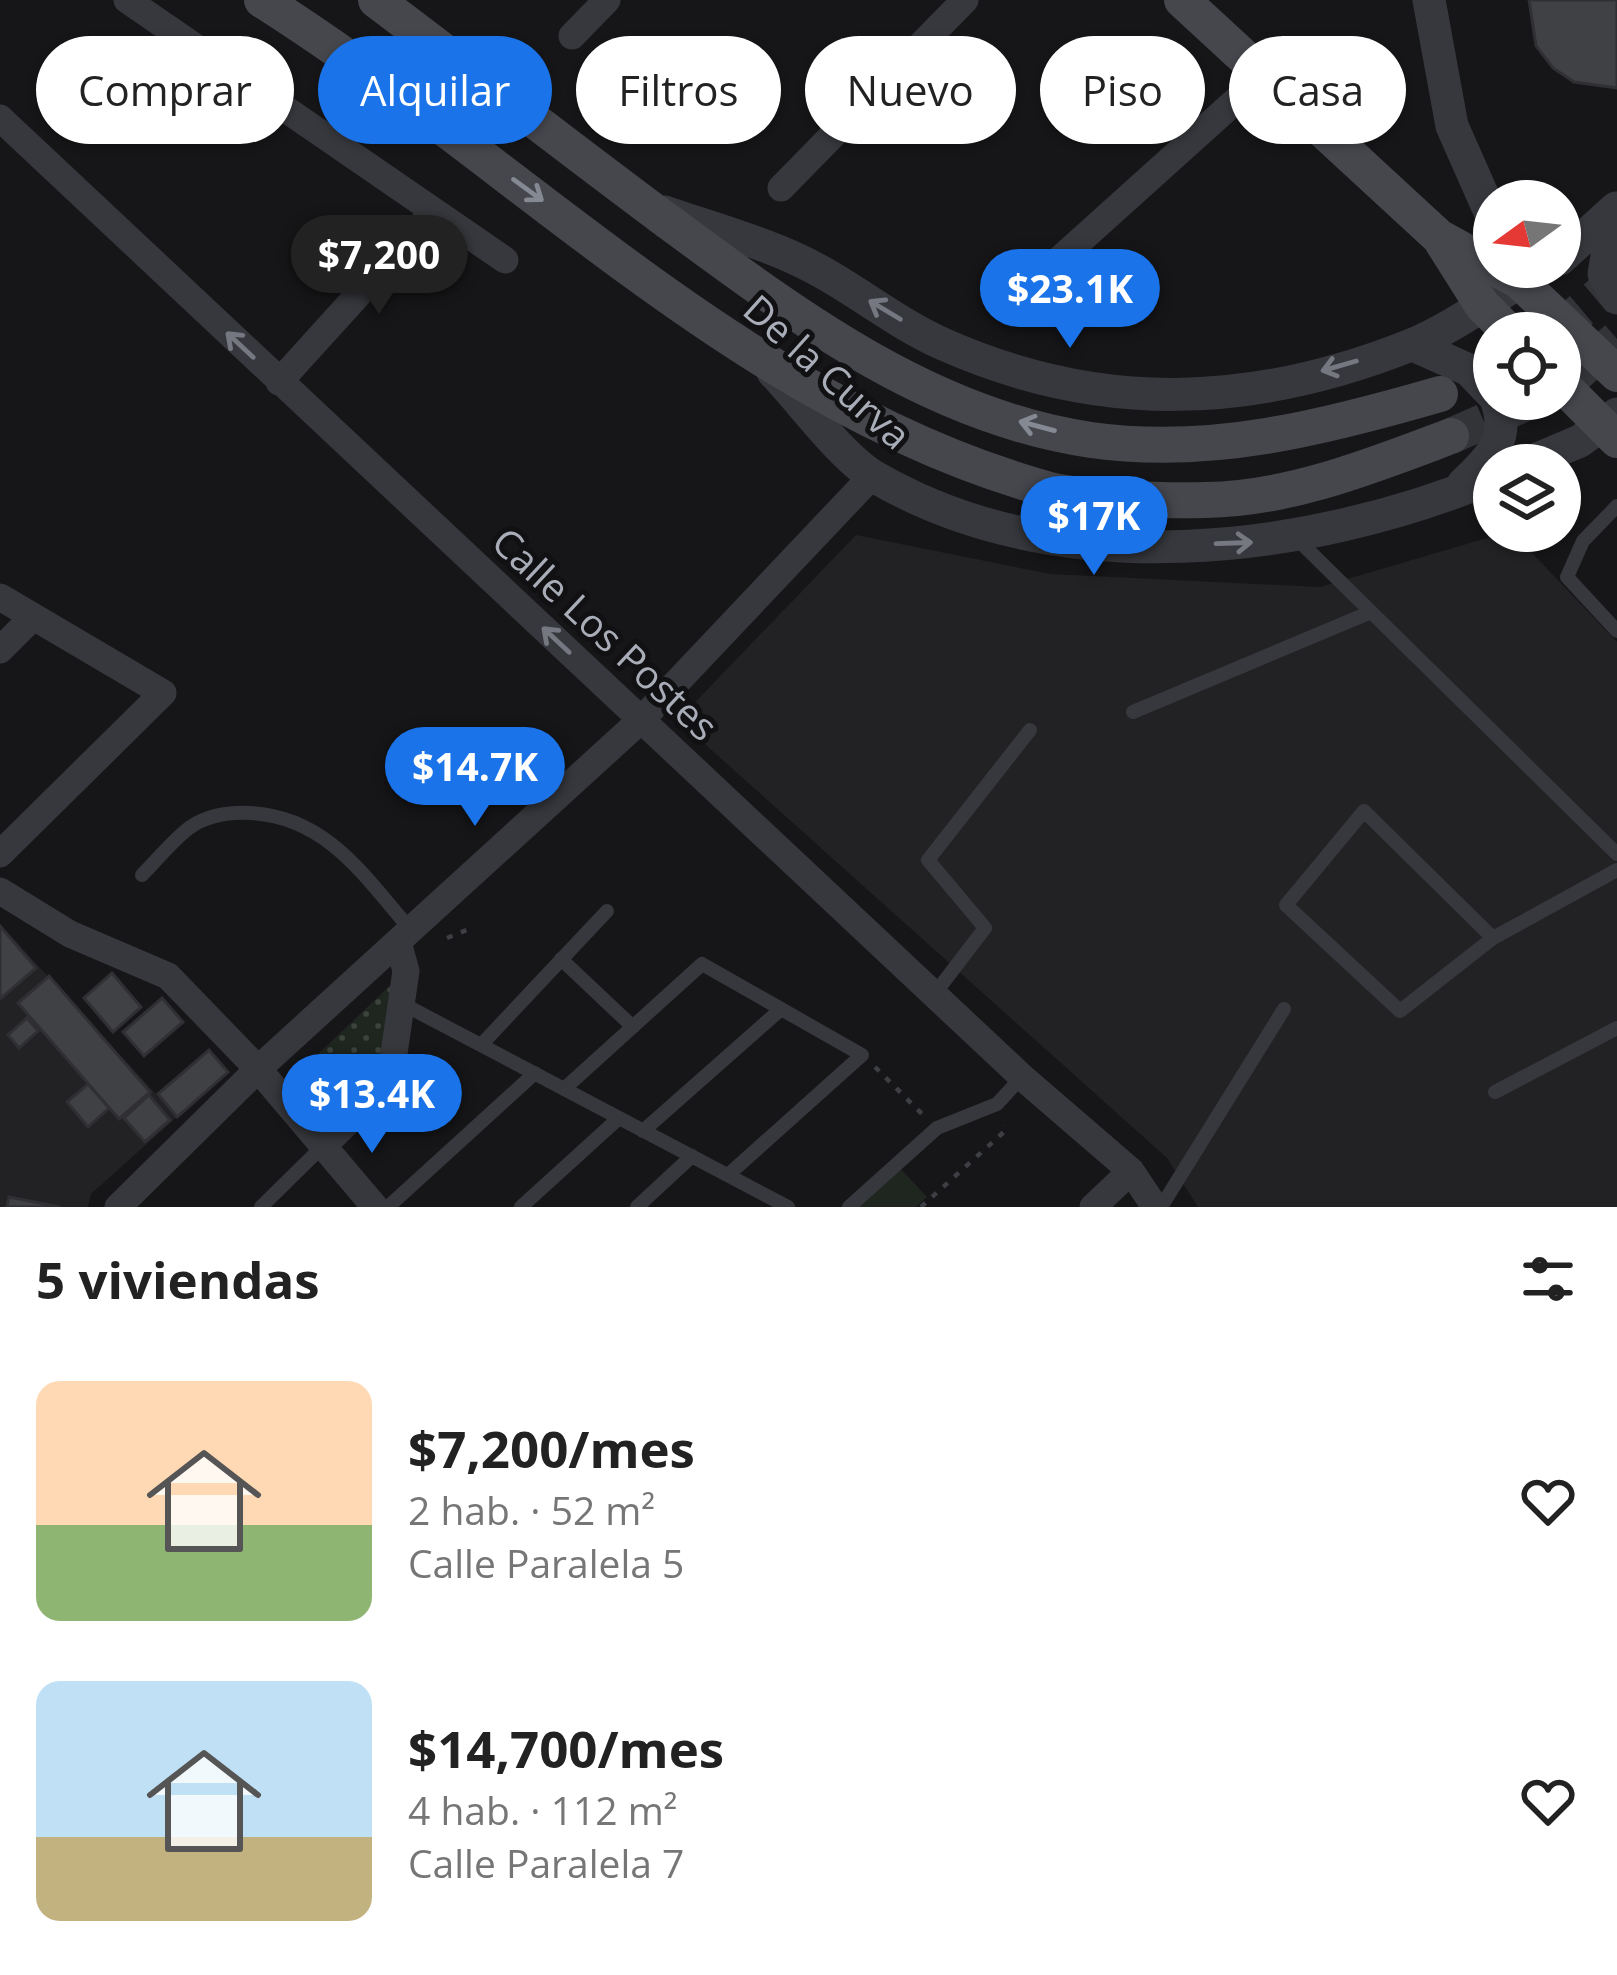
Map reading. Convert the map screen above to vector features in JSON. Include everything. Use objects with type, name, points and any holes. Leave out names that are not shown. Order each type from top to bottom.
[{"type":"main road","name":"De la Curva","points":[[262,0],[759,358]]},
{"type":"main road","name":"De la Curva","points":[[376,0],[644,204]]},
{"type":"main road","points":[[1182,0],[1229,45]]},
{"type":"main road","points":[[1336,144],[1439,237],[1490,312]]},
{"type":"main road","points":[[644,204],[766,294],[882,370],[984,411],[1089,440],[1170,445],[1253,440],[1440,394]]},
{"type":"main road","points":[[1439,237],[1473,251]]},
{"type":"main road","points":[[1540,288],[1617,374]]},
{"type":"main road","points":[[759,358],[880,428],[1047,490],[1208,501],[1341,477],[1451,436]]},
{"type":"main road","points":[[1581,401],[1612,427]]},
{"type":"street","points":[[127,0],[506,260]]},
{"type":"street","points":[[572,36],[608,0]]},
{"type":"street","points":[[781,188],[965,0]]},
{"type":"street","points":[[1429,0],[1452,126],[1476,180]]},
{"type":"street","points":[[1011,303],[1229,107]]},
{"type":"street","name":"Calle Los Postes","points":[[0,118],[1022,1077],[1131,1171],[1158,1207]]},
{"type":"street","name":"De la Curva","points":[[644,204],[794,258],[939,342],[1012,372],[1100,394],[1189,395],[1273,384],[1412,345],[1504,288]]},
{"type":"street","points":[[1581,240],[1616,208]]},
{"type":"street","points":[[1616,208],[1604,274],[1617,298]]},
{"type":"street","points":[[279,382],[434,211]]},
{"type":"street","points":[[1412,345],[1473,374]]},
{"type":"street","name":"De la Curva","points":[[759,358],[872,476],[982,521],[1116,547],[1295,536],[1388,518],[1473,486]]},
{"type":"street","points":[[1454,494],[1497,448],[1503,431],[1500,420]]},
{"type":"street","points":[[1572,444],[1612,427]]},
{"type":"street","points":[[118,1207],[258,1069],[642,719],[872,476]]},
{"type":"street","points":[[0,597],[163,693],[0,854]]},
{"type":"street","points":[[0,650],[33,617]]},
{"type":"street","points":[[0,891],[70,934],[168,976],[258,1069],[375,1207]]},
{"type":"street","points":[[322,1147],[390,1081],[406,970],[404,936]]},
{"type":"street","points":[[1093,1207],[1131,1171]]},
{"type":"lane","points":[[1615,513],[1583,541],[1567,577],[1617,631]]},
{"type":"lane","points":[[1295,536],[1617,854]]},
{"type":"lane","points":[[1133,712],[1371,612]]},
{"type":"lane","points":[[936,992],[985,928],[928,860],[1030,730]]},
{"type":"lane","points":[[1493,938],[1364,811],[1286,905],[1400,1011],[1493,938],[1617,870]]},
{"type":"lane","points":[[142,875],[190,828],[226,812],[271,814],[314,828],[346,855],[404,936]]},
{"type":"lane","points":[[481,1045],[607,910]]},
{"type":"lane","points":[[561,959],[633,1027]]},
{"type":"lane","points":[[564,1089],[702,964],[862,1055],[728,1175]]},
{"type":"lane","points":[[401,1003],[777,1205]]},
{"type":"lane","points":[[1158,1207],[1284,1009]]},
{"type":"lane","points":[[643,1131],[780,1010]]},
{"type":"lane","points":[[1495,1092],[1617,1028]]},
{"type":"lane","points":[[388,1207],[535,1073]]},
{"type":"lane","points":[[849,1207],[937,1128],[997,1104],[1022,1077]]},
{"type":"lane","points":[[521,1207],[619,1118]]},
{"type":"lane","points":[[261,1207],[322,1147]]},
{"type":"lane","points":[[637,1207],[692,1156]]},
{"type":"path","points":[[862,1055],[937,1128]]},
{"type":"path","points":[[921,1207],[1006,1130],[997,1104]]},
{"type":"shaded area","points":[[856,535],[1050,574],[1320,587],[1473,542],[1473,552],[1531,552],[1617,642],[1617,1207],[1198,1207],[1167,1158],[678,720]]},
{"type":"shaded area","points":[[0,924],[177,1117],[91,1194],[88,1207],[0,1207]]},
{"type":"shaded area","points":[[400,976],[384,1080],[330,1129],[289,1082]]},
{"type":"shaded area","points":[[899,1167],[927,1197],[916,1207],[857,1207]]},
{"type":"building","points":[[1529,0],[1617,0],[1617,88],[1574,82],[1553,68],[1536,46]]},
{"type":"building","points":[[0,926],[36,968],[0,999]]},
{"type":"building","points":[[112,973],[141,1007],[113,1032],[84,998]]},
{"type":"building","points":[[49,976],[150,1092],[119,1119],[18,1003]]},
{"type":"building","points":[[162,998],[183,1022],[144,1056],[123,1032]]},
{"type":"building","points":[[27,1018],[38,1031],[19,1048],[8,1035]]},
{"type":"building","points":[[209,1050],[228,1072],[177,1117],[158,1094]]},
{"type":"building","points":[[88,1084],[109,1108],[88,1127],[67,1102]]},
{"type":"building","points":[[149,1095],[170,1120],[145,1142],[124,1118]]},
{"type":"building","points":[[9,1197],[60,1207],[7,1207]]},
{"type":"tunnel","points":[[1579,312],[1617,280]]},
{"type":"tunnel","points":[[1581,370],[1617,339]]},
{"type":"tunnel","points":[[1451,436],[1487,420]]}]
